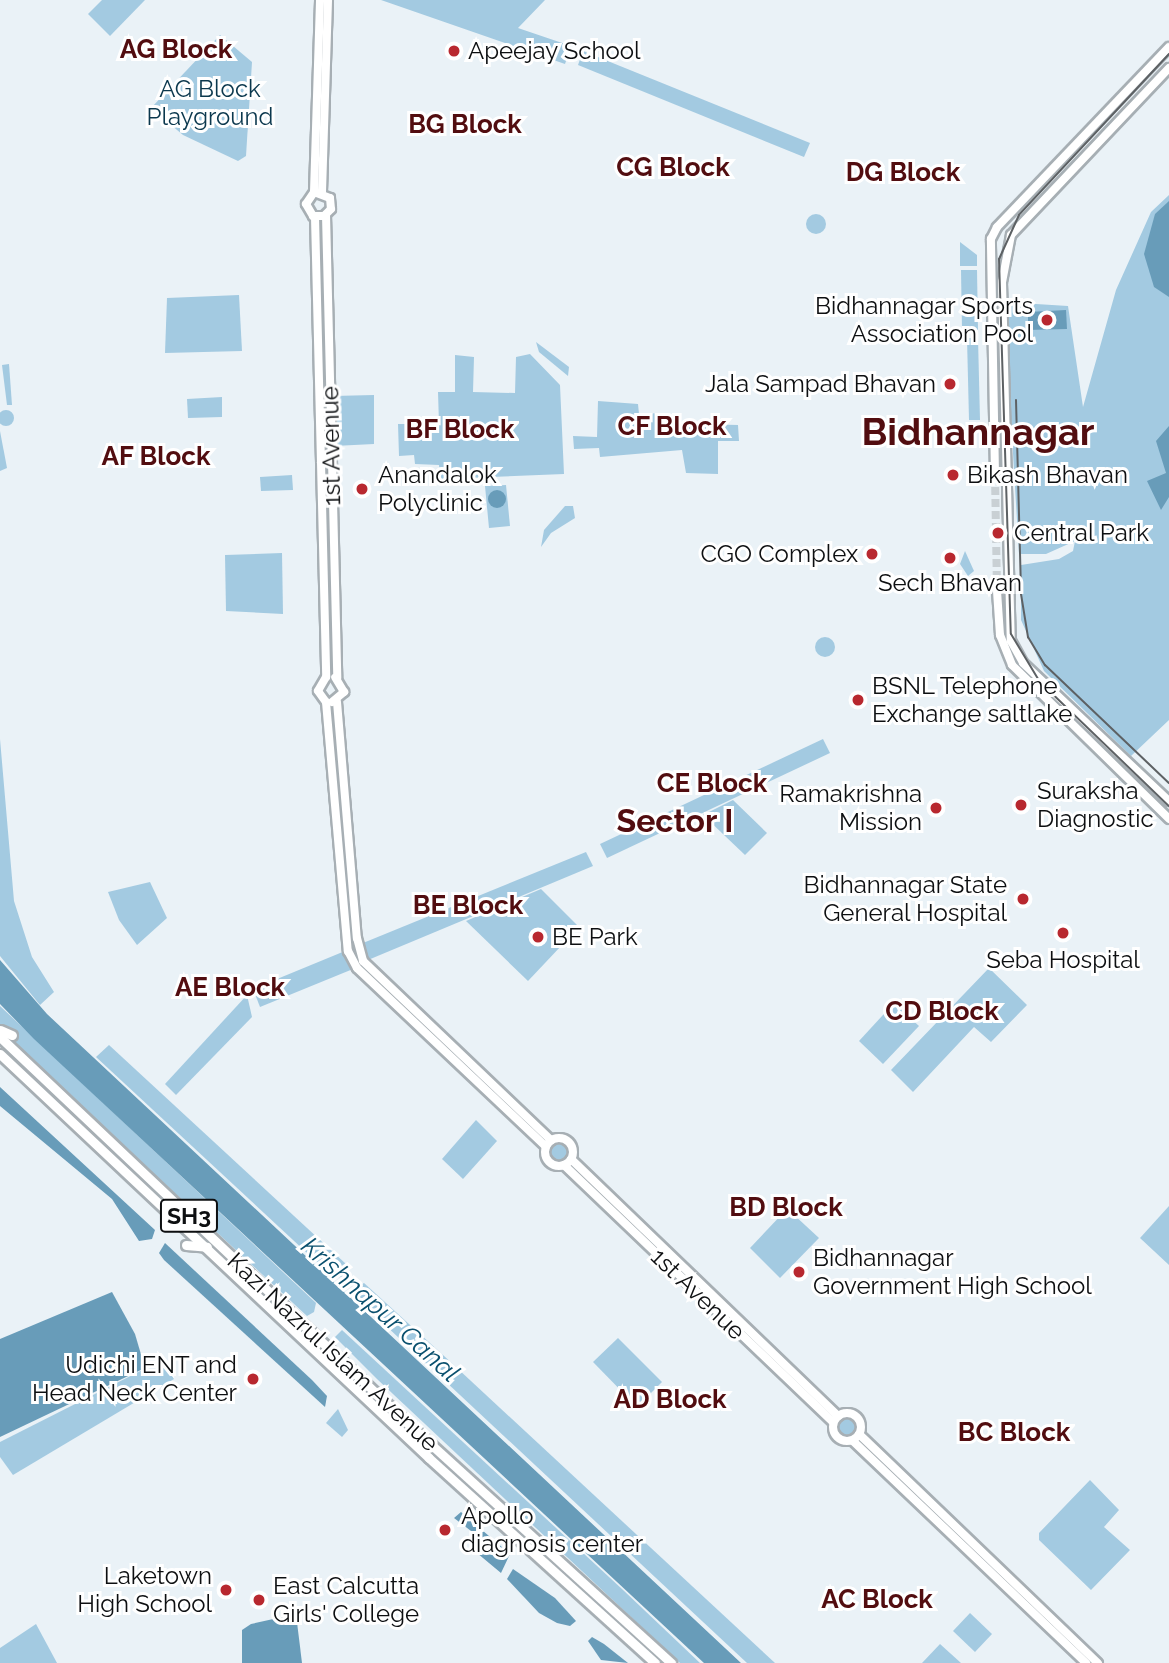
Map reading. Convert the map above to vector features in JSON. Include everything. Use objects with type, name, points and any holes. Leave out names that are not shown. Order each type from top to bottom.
[{"type":"main road","points":[[320,0],[323,20],[318,192],[306,206],[315,217],[326,677],[318,691],[326,702],[349,954],[357,968],[453,1053]]},
{"type":"main road","points":[[323,20],[328,0]]},
{"type":"main road","points":[[995,475],[989,270],[991,239],[997,227],[1169,47]]},
{"type":"main road","points":[[1169,68],[1011,235],[1002,282],[1009,615],[1014,649],[1169,801]]},
{"type":"main road","name":"1st Avenue","points":[[318,192],[332,202],[326,215],[337,678]]},
{"type":"main road","points":[[315,217],[326,215]]},
{"type":"main road","points":[[992,357],[1004,356]]},
{"type":"main road","points":[[321,480],[332,480]]},
{"type":"main road","points":[[997,592],[1000,635],[1012,665],[1169,819]]},
{"type":"main road","points":[[326,677],[337,678],[344,688],[337,702],[359,951],[370,968],[453,1053],[548,1144],[549,1162],[567,1162],[569,1142],[548,1144]]},
{"type":"main road","points":[[326,702],[337,702]]},
{"type":"main road","points":[[334,799],[345,798]]},
{"type":"main road","points":[[342,884],[352,883]]},
{"type":"main road","points":[[349,954],[359,951]]},
{"type":"main road","points":[[0,1030],[12,1035]]},
{"type":"main road","name":"Kazi Nazrul Islam Avenue","points":[[0,1038],[655,1663]]},
{"type":"main road","name":"Kazi Nazrul Islam Avenue","points":[[0,1054],[99,1134],[207,1247],[460,1479],[671,1663]]},
{"type":"main road","name":"1st Avenue","points":[[567,1162],[835,1419]]},
{"type":"main road","points":[[186,1245],[207,1247]]},
{"type":"main road","points":[[856,1437],[857,1417],[849,1413],[835,1419],[835,1437],[856,1437],[1060,1632],[1098,1663]]},
{"type":"main road","points":[[1060,1632],[1086,1663]]},
{"type":"green space","points":[[102,0],[145,0],[110,36],[88,14]]},
{"type":"green space","points":[[381,0],[545,0],[518,28],[571,46],[565,64]]},
{"type":"green space","name":"AG Block Playground","points":[[220,35],[252,62],[246,156],[238,161],[183,135],[151,108]]},
{"type":"green space","points":[[583,51],[810,143],[804,157],[578,65]]},
{"type":"green space","points":[[1169,195],[1169,720],[1131,756],[1044,671],[1021,620],[1021,565],[1059,559],[1073,551],[1075,541],[1046,554],[1019,554],[1004,302],[1068,306],[1083,407],[1116,290],[1151,212]]},
{"type":"green space","points":[[816,214],[823,217],[826,224],[823,231],[816,234],[809,231],[806,224],[809,217]]},
{"type":"green space","points":[[960,242],[977,255],[977,266],[960,266]]},
{"type":"green space","points":[[961,270],[977,270],[978,330],[962,330]]},
{"type":"green space","points":[[239,295],[242,351],[165,353],[167,298]]},
{"type":"green space","points":[[967,338],[978,338],[980,420],[969,420]]},
{"type":"green space","points":[[536,342],[569,367],[568,376],[539,352]]},
{"type":"green space","points":[[530,354],[560,385],[564,474],[440,479],[439,465],[415,464],[414,455],[399,456],[398,424],[439,424],[438,392],[455,392],[455,355],[474,357],[473,392],[515,393],[516,357]]},
{"type":"green space","points":[[9,364],[12,405],[7,405],[2,365]]},
{"type":"green space","points":[[374,395],[374,444],[334,446],[333,396]]},
{"type":"green space","points":[[222,397],[222,417],[188,418],[187,399]]},
{"type":"green space","points":[[598,401],[638,404],[639,414],[660,413],[659,423],[738,425],[739,441],[718,441],[718,474],[686,473],[682,450],[600,457],[599,448],[574,449],[573,436],[597,437]]},
{"type":"green space","points":[[3,410],[9,410],[14,418],[12,424],[3,426],[-2,421],[-2,415]]},
{"type":"green space","points":[[0,431],[7,468],[0,471]]},
{"type":"green space","points":[[292,475],[293,490],[261,491],[260,477]]},
{"type":"green space","points":[[506,485],[510,526],[489,528],[485,486]]},
{"type":"green space","points":[[565,506],[573,506],[575,518],[551,533],[541,547],[544,530]]},
{"type":"green space","points":[[965,551],[974,571],[968,576],[960,564]]},
{"type":"green space","points":[[282,553],[283,614],[226,611],[225,555]]},
{"type":"green space","points":[[825,637],[832,640],[835,647],[832,654],[825,657],[818,654],[815,647],[818,640]]},
{"type":"green space","points":[[0,739],[14,901],[32,957],[54,992],[40,1005],[0,956]]},
{"type":"green space","points":[[823,739],[830,753],[607,858],[600,844]]},
{"type":"green space","points":[[733,800],[767,833],[745,855],[703,815]]},
{"type":"green space","points":[[586,852],[593,866],[368,960],[363,943]]},
{"type":"green space","points":[[150,882],[167,918],[137,945],[119,920],[108,892]]},
{"type":"green space","points":[[541,889],[579,927],[528,981],[466,921]]},
{"type":"green space","points":[[345,951],[353,969],[260,1007],[253,989]]},
{"type":"green space","points":[[989,968],[1027,1005],[991,1042],[974,1027],[913,1092],[891,1070]]},
{"type":"green space","points":[[247,995],[252,1017],[176,1095],[165,1084]]},
{"type":"green space","points":[[894,1003],[919,1026],[883,1064],[859,1041]]},
{"type":"green space","points":[[0,1006],[316,1303],[314,1312],[307,1316],[0,1031]]},
{"type":"green space","points":[[109,1045],[346,1264],[343,1276],[335,1279],[96,1057]]},
{"type":"green space","points":[[476,1120],[497,1141],[463,1179],[442,1159]]},
{"type":"green space","points":[[554,1143],[562,1143],[567,1152],[565,1159],[554,1161],[549,1156],[549,1148]]},
{"type":"green space","points":[[1169,1206],[1169,1265],[1140,1238]]},
{"type":"green space","points":[[784,1212],[792,1213],[819,1238],[780,1278],[750,1248]]},
{"type":"green space","points":[[364,1283],[775,1663],[747,1663],[354,1296],[355,1288]]},
{"type":"green space","points":[[342,1330],[700,1663],[680,1663],[377,1379],[335,1337]]},
{"type":"green space","points":[[618,1338],[662,1382],[637,1407],[593,1362]]},
{"type":"green space","points":[[164,1359],[174,1379],[13,1475],[0,1457],[0,1442]]},
{"type":"green space","points":[[338,1409],[348,1430],[342,1437],[326,1423]]},
{"type":"green space","points":[[847,1417],[854,1420],[857,1427],[854,1434],[847,1437],[840,1434],[837,1427],[840,1420]]},
{"type":"green space","points":[[1090,1480],[1119,1510],[1104,1527],[1130,1550],[1091,1590],[1039,1540],[1039,1533]]},
{"type":"green space","points":[[970,1613],[992,1634],[975,1652],[953,1631]]},
{"type":"green space","points":[[36,1624],[57,1663],[0,1663],[0,1648]]},
{"type":"green space","points":[[940,1644],[961,1663],[922,1663]]},
{"type":"shaded area","points":[[1169,201],[1169,297],[1154,287],[1144,254],[1155,214]]},
{"type":"shaded area","name":"Bidhannagar Sports Association Pool","points":[[1066,310],[1067,329],[1028,330],[1028,312]]},
{"type":"shaded area","points":[[1169,426],[1169,497],[1161,510],[1147,481],[1166,473],[1156,441]]},
{"type":"shaded area","points":[[493,490],[501,490],[506,499],[504,506],[493,508],[488,503],[488,495]]},
{"type":"shaded area","points":[[0,960],[47,1014],[741,1663],[704,1663],[34,1039],[0,1004]]},
{"type":"shaded area","points":[[0,1087],[155,1230],[152,1239],[139,1241],[112,1199],[0,1106]]},
{"type":"shaded area","points":[[165,1243],[312,1380],[327,1396],[325,1407],[164,1260],[159,1253]]},
{"type":"shaded area","points":[[112,1292],[135,1334],[145,1368],[0,1437],[0,1339]]},
{"type":"shaded area","points":[[461,1512],[510,1554],[501,1573],[477,1553],[475,1534],[454,1518]]},
{"type":"shaded area","points":[[513,1569],[555,1598],[576,1621],[570,1626],[557,1623],[539,1613],[507,1579]]},
{"type":"shaded area","points":[[296,1614],[302,1663],[242,1663],[242,1630],[251,1624]]},
{"type":"shaded area","points":[[592,1637],[628,1663],[601,1660],[588,1641]]},
{"type":"tunnel","points":[[995,475],[997,591]]},
{"type":"railway","points":[[1169,54],[1019,215],[999,259],[1011,634],[1040,682],[1169,806]]},
{"type":"railway","points":[[1016,400],[1021,594],[1028,637],[1045,665],[1169,783]]},
{"type":"place","name":"Apeejay School","points":[[454,51]]},
{"type":"place","name":"Bidhannagar Sports Association Pool","points":[[1047,320]]},
{"type":"place","name":"Jala Sampad Bhavan","points":[[950,384]]},
{"type":"place","name":"Bikash Bhavan","points":[[953,475]]},
{"type":"place","name":"Anandalok Polyclinic","points":[[362,489]]},
{"type":"place","name":"Central Park","points":[[998,533]]},
{"type":"place","name":"CGO Complex","points":[[872,554]]},
{"type":"place","name":"Sech Bhavan","points":[[950,558]]},
{"type":"place","name":"BSNL Telephone Exchange saltlake","points":[[858,700]]},
{"type":"place","name":"Suraksha Diagnostic","points":[[1021,805]]},
{"type":"place","name":"Ramakrishna Mission","points":[[936,808]]},
{"type":"place","name":"Bidhannagar State General Hospital","points":[[1023,899]]},
{"type":"place","name":"Seba Hospital","points":[[1063,933]]},
{"type":"place","name":"BE Park","points":[[538,937]]},
{"type":"place","name":"Bidhannagar Government High School","points":[[799,1272]]},
{"type":"place","name":"Udichi ENT and Head Neck Center","points":[[253,1379]]},
{"type":"place","name":"Apollo diagnosis center","points":[[445,1530]]},
{"type":"place","name":"Laketown High School","points":[[226,1590]]},
{"type":"place","name":"East Calcutta Girls' College","points":[[259,1600]]},
{"type":"district","name":"AG Block","points":[[176,50]]},
{"type":"district","name":"BG Block","points":[[465,125]]},
{"type":"district","name":"CG Block","points":[[673,168]]},
{"type":"district","name":"DG Block","points":[[903,173]]},
{"type":"district","name":"CF Block","points":[[672,427]]},
{"type":"district","name":"BF Block","points":[[460,430]]},
{"type":"district","name":"Bidhannagar","points":[[978,432]]},
{"type":"district","name":"AF Block","points":[[156,457]]},
{"type":"district","name":"CE Block","points":[[712,784]]},
{"type":"district","name":"Sector I","points":[[675,821]]},
{"type":"district","name":"BE Block","points":[[468,906]]},
{"type":"district","name":"AE Block","points":[[230,988]]},
{"type":"district","name":"CD Block","points":[[942,1012]]},
{"type":"district","name":"BD Block","points":[[786,1208]]},
{"type":"district","name":"AD Block","points":[[670,1400]]},
{"type":"district","name":"BC Block","points":[[1014,1433]]},
{"type":"district","name":"AC Block","points":[[877,1600]]},
{"type":"water label","name":"Krishnapur Canal","points":[[380,1310]]}]
